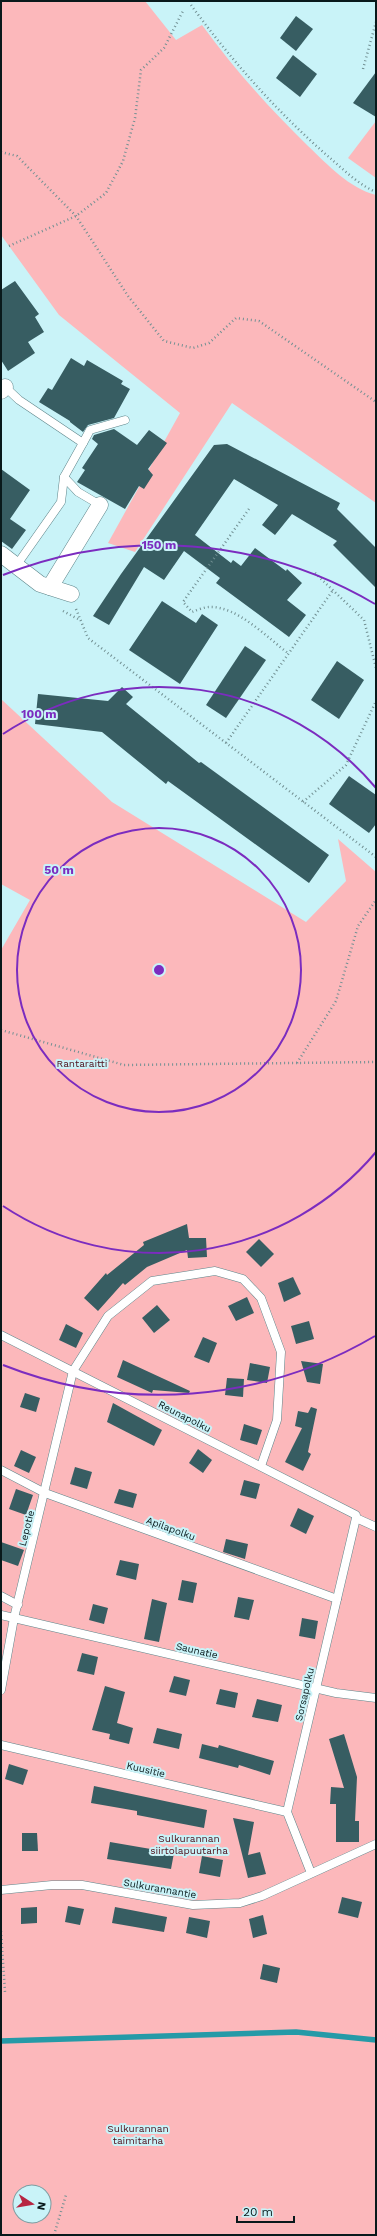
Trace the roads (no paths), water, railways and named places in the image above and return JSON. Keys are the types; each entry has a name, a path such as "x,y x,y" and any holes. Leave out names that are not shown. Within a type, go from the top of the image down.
{"street":[{"path":"50,587 100,505"},
{"path":"1,554 40,584 71,594"}],"lane":[{"path":"2,387 83,443"},
{"path":"16,566 61,502 64,477 90,430 125,420"},
{"path":"64,477 78,492 100,505"},
{"name":"Lepotie","path":"1,1690 14,1618 74,1371 108,1316 152,1281 215,1271 242,1279 261,1298 281,1352 277,1420 261,1466"},
{"name":"Reunapolku","path":"1,1335 261,1466 356,1515 356,1518 376,1528"},
{"name":"Apilapolku","path":"1,1470 45,1493 336,1599"},
{"name":"Sorsapolku","path":"287,1812 356,1518"},
{"path":"1,1596 18,1605"},
{"name":"Saunatie","path":"1,1615 316,1689 376,1698"},
{"name":"Kuusitie","path":"1,1745 287,1812"},
{"path":"287,1812 311,1873"},
{"name":"Sulkurannantie","path":"1,1890 82,1884 193,1905 240,1903 262,1896 376,1844"}],"waterway":[{"path":"1,2041 296,2032 376,2040"}],"park label":[{"name":"Rantaraitti","path":"82,1063"},
{"name":"Sulkurannan siirtolapuutarha","path":"189,1844"},
{"name":"Sulkurannan taimitarha","path":"138,2134"}]}
